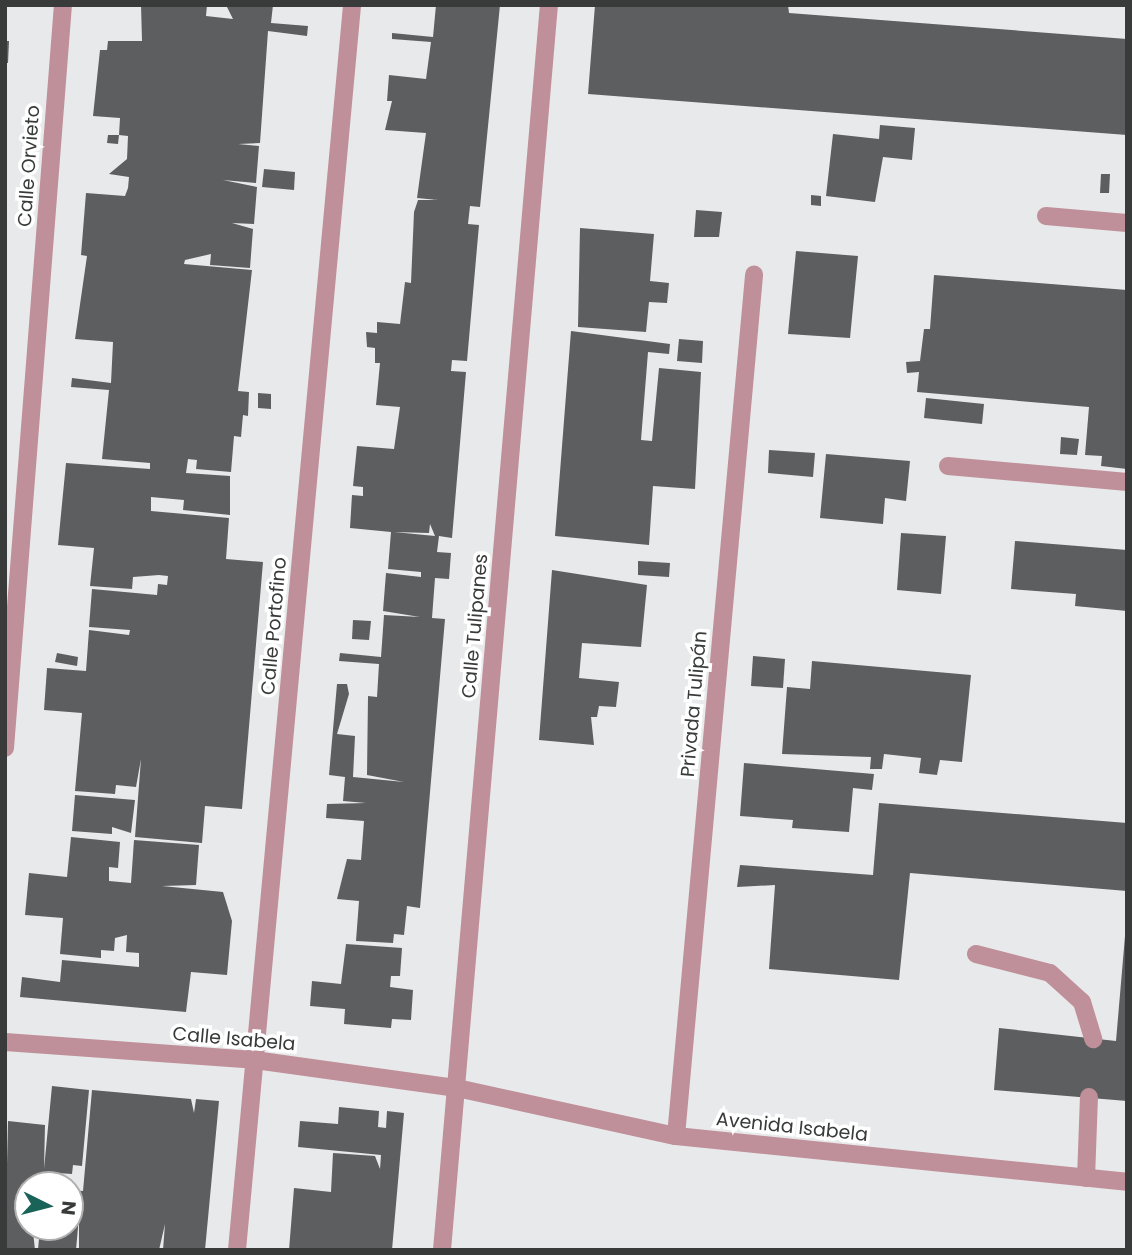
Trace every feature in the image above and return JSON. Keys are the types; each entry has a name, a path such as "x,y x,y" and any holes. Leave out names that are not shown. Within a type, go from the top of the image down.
{"street":[{"name":"Calle Orvieto","path":"5,748 63,5"},
{"name":"Calle Portofino","path":"237,1250 352,5"},
{"name":"Calle Tulipanes","path":"442,1250 549,5"},
{"path":"1046,216 1127,223"},
{"name":"Privada Tulipán","path":"676,1136 754,275"},
{"path":"948,466 1127,482"},
{"path":"976,954 1050,973 1082,1002 1093,1039"},
{"name":"Calle Isabela","path":"5,1042 254,1060 457,1088"},
{"name":"Avenida Isabela","path":"457,1088 676,1136 1127,1182"},
{"path":"1086,1178 1089,1097"}],"building":[{"path":"141,5 207,5 206,16 233,19 226,5 273,5 271,23 308,26 307,36 268,31 260,143 238,144 259,146 256,183 223,180 257,187 254,224 232,223 253,229 250,268 210,265 211,254 185,260 184,264 252,270 238,391 249,392 248,416 243,415 241,437 234,436 231,472 196,469 197,460 188,459 186,473 230,476 230,515 183,510 184,500 151,497 151,511 229,518 226,559 263,562 242,809 205,806 202,843 135,837 141,759 136,787 116,785 115,794 75,791 82,713 44,710 47,668 86,671 89,630 129,635 130,630 89,627 92,589 157,595 158,584 167,585 168,576 159,575 133,577 132,589 90,586 94,548 58,545 66,463 150,469 150,463 102,459 109,390 71,387 72,378 111,383 113,342 75,339 87,256 81,255 86,193 125,196 128,188 129,177 109,174 127,159 128,136 119,135 120,118 93,116 100,50 107,50 108,41 142,41"},
{"path":"436,5 500,5 480,207 470,206 468,224 479,225 467,361 452,360 451,371 466,372 452,538 439,536 437,552 451,553 449,579 435,578 432,618 445,619 420,908 407,906 404,935 394,934 393,943 356,941 359,901 337,899 347,859 361,860 364,821 326,818 327,804 366,803 343,801 345,777 329,775 337,684 347,684 349,694 337,734 355,736 353,777 404,782 367,775 368,696 377,697 379,664 339,661 340,653 381,657 384,615 420,617 383,611 386,573 421,577 421,572 388,569 391,532 350,528 352,495 363,496 363,487 353,486 357,446 394,449 400,407 376,405 380,363 375,363 375,348 367,347 366,332 377,333 377,322 400,324 405,282 411,283 414,212 418,200 438,200 417,198 426,133 385,130 392,101 387,101 389,75 426,79 431,42 392,39 392,33 433,37","holes":["430,524 435,536 394,532 429,533"]},
{"path":"595,5 788,5 789,13 1127,39 1127,135 588,94"},
{"path":"5,41 9,41 8,63 5,63"},
{"path":"880,125 915,128 912,160 883,157 875,202 826,196 833,134 879,139"},
{"path":"108,135 119,135 118,144 107,143"},
{"path":"264,169 295,172 294,190 262,187"},
{"path":"1101,174 1110,174 1109,193 1100,193"},
{"path":"811,195 821,196 821,206 811,205"},
{"path":"696,210 722,212 719,237 694,237"},
{"path":"580,228 654,234 650,281 669,283 667,303 649,302 646,332 578,327"},
{"path":"796,251 858,256 850,338 788,334"},
{"path":"934,275 1127,290 1127,469 1101,466 1102,456 1085,455 1089,407 917,392 919,372 907,373 906,362 920,361 924,329 930,329"},
{"path":"571,331 670,344 669,354 648,352 641,440 652,441 659,368 701,372 695,489 653,486 649,545 555,536"},
{"path":"679,339 703,341 702,363 677,361"},
{"path":"258,393 271,394 271,409 258,408"},
{"path":"926,398 984,404 982,424 924,418"},
{"path":"1061,437 1079,439 1077,455 1060,454"},
{"path":"769,450 815,453 813,477 768,473"},
{"path":"826,454 910,461 906,501 885,498 883,524 820,518"},
{"path":"901,533 946,536 941,594 897,590"},
{"path":"1015,541 1127,550 1127,611 1075,606 1076,594 1011,589"},
{"path":"638,561 670,563 669,577 638,575"},
{"path":"552,570 647,585 641,647 582,643 579,678 619,682 616,707 599,706 597,717 591,717 594,745 539,740"},
{"path":"353,620 371,621 369,640 352,639"},
{"path":"57,653 78,657 77,666 55,662"},
{"path":"753,656 785,659 783,688 751,686"},
{"path":"812,661 971,675 962,762 940,760 937,775 919,773 921,758 884,754 882,769 870,769 871,757 782,754 787,687 810,689"},
{"path":"744,763 874,774 872,790 853,788 849,832 792,828 793,820 740,816"},
{"path":"75,795 135,800 131,833 112,827 112,834 72,831"},
{"path":"879,803 1127,823 1127,891 910,873 899,980 769,969 775,885 737,887 740,865 873,875"},
{"path":"71,837 120,842 118,868 109,867 109,881 131,883 134,840 199,845 196,885 162,886 223,892 232,921 227,975 191,972 186,1012 20,997 22,977 60,982 62,960 139,967 139,953 126,952 127,935 115,938 114,951 101,950 101,958 60,954 63,918 25,915 29,873 67,877"},
{"path":"1125,936 1127,1101 994,1090 999,1028 1116,1041"},
{"path":"346,944 402,948 400,976 391,976 390,987 413,990 411,1020 392,1019 391,1028 344,1024 345,1009 310,1006 312,981 341,984"},
{"path":"52,1086 89,1090 82,1166 73,1165 72,1171 14,1171 14,1241 34,1241 35,1250 5,1248 8,1121 45,1125 44,1169"},
{"path":"92,1090 191,1099 194,1113 196,1099 219,1101 205,1250 163,1250 165,1224 159,1250 79,1250 79,1241 84,1241 84,1180"},
{"path":"339,1107 379,1111 378,1127 386,1128 387,1111 404,1113 392,1250 289,1250 294,1188 331,1192 333,1153 375,1156 380,1169 381,1155 298,1147 300,1121 338,1124"},
{"path":"39,1241 77,1241 76,1250 38,1250"}]}
